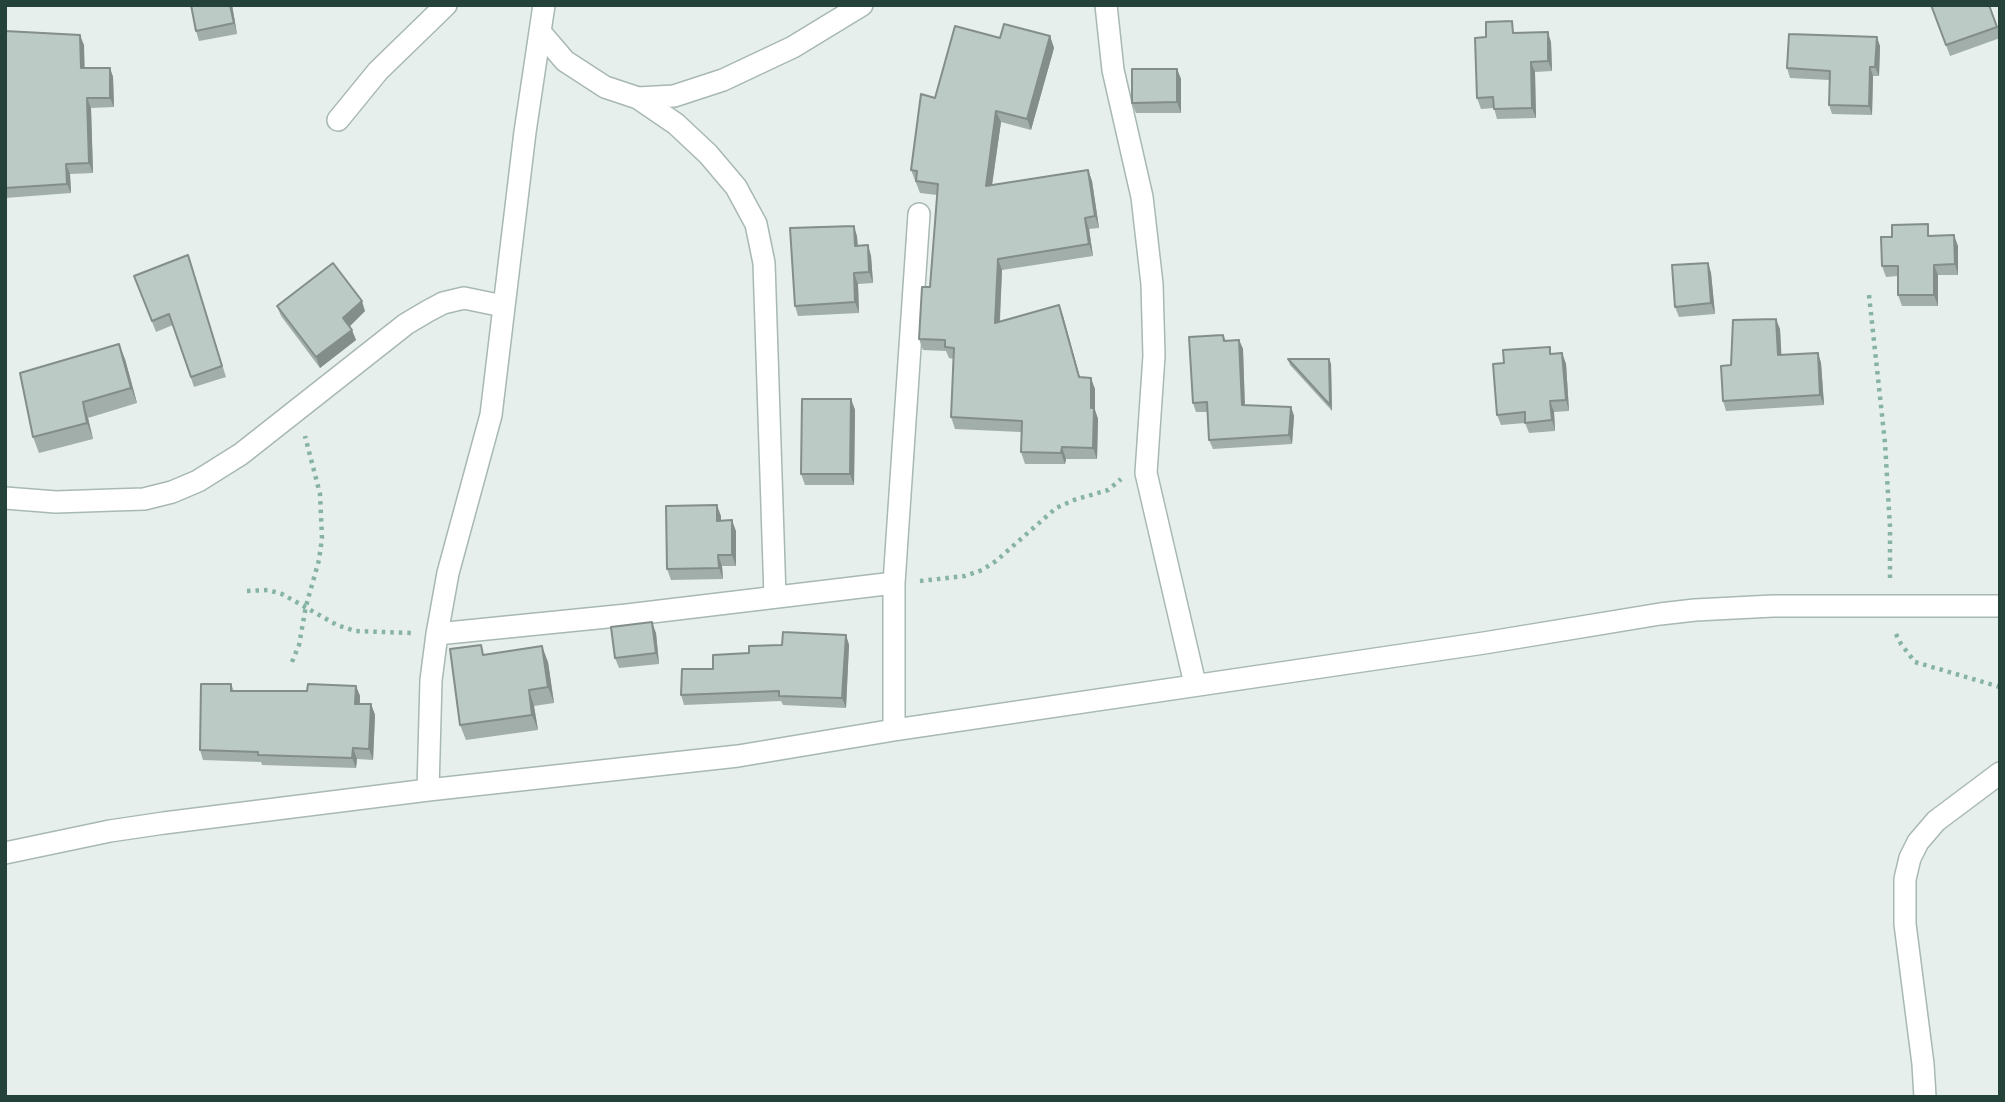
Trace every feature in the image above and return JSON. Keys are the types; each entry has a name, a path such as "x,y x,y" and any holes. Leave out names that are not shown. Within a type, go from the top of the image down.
{"street":[{"path":"338,121 378,71 446,5"},
{"path":"428,790 431,680 437,634 448,573 491,415 525,132 544,5"},
{"path":"638,98 674,96 723,80 793,47 862,5"},
{"path":"1106,5 1113,70 1142,197 1148,240 1154,356 1146,473 1195,684"},
{"path":"541,33 565,61 604,87 638,98 676,124 708,154 736,187 755,224 765,276 775,597"},
{"path":"894,730 894,583 919,214"},
{"path":"5,498 56,502 123,500 144,499 172,492 198,481 241,454 407,324 443,303 464,299 503,306"},
{"path":"437,634 627,615 894,583"},
{"path":"5,853 110,831 428,790 738,756 1195,684 1695,610 1821,605 2000,606"},
{"path":"1925,1097 1905,923 1905,879 1910,858 1918,842 1936,821 2000,773"}],"path":[{"path":"1869,295 1885,443 1890,527 1889,607"},
{"path":"292,662 299,645 322,538 320,494 309,448 295,413"},
{"path":"894,583 965,576 982,570 1056,508 1108,490 1135,462 1147,441"},
{"path":"247,591 268,590 282,594 337,625 355,631 437,634"},
{"path":"1915,662 2000,687"}],"building":[{"path":"191,5 230,5 234,23 196,31"},
{"path":"1931,5 1989,5 1997,27 1946,45"},
{"path":"1512,21 1513,33 1548,32 1548,61 1531,62 1532,108 1494,109 1493,97 1477,98 1475,38 1486,37 1486,22"},
{"path":"1004,24 1050,36 1027,119 996,111 986,186 1088,170 1095,216 1085,218 1089,244 998,259 995,323 1059,305 1079,377 1091,378 1091,408 1094,408 1093,448 1062,447 1061,453 1021,452 1022,421 951,417 954,348 945,347 945,340 919,339 922,287 930,287 938,184 916,181 917,171 911,170 921,94 935,98 955,26 1000,38"},
{"path":"5,31 80,35 81,68 110,68 110,98 87,98 89,163 66,164 67,184 5,188"},
{"path":"1789,34 1877,37 1875,67 1870,67 1869,106 1829,105 1830,71 1787,68"},
{"path":"1132,69 1177,69 1177,102 1132,103"},
{"path":"1928,224 1928,236 1954,235 1955,264 1934,265 1934,295 1898,295 1898,266 1882,266 1881,237 1892,237 1892,225"},
{"path":"854,226 855,246 868,245 869,272 854,273 855,302 795,306 790,228"},
{"path":"188,255 222,366 191,377 169,314 152,321 134,276"},
{"path":"333,263 362,301 343,318 352,330 316,357 277,306"},
{"path":"1708,263 1711,303 1675,307 1672,265"},
{"path":"1776,319 1778,355 1818,353 1820,395 1723,401 1721,366 1731,365 1733,320"},
{"path":"1223,335 1224,341 1239,340 1242,405 1291,407 1289,435 1209,440 1207,402 1193,403 1189,337"},
{"path":"119,344 131,388 83,402 87,423 33,437 20,373"},
{"path":"1550,347 1550,354 1562,353 1566,400 1550,401 1552,420 1525,423 1525,412 1497,415 1493,364 1504,363 1503,350"},
{"path":"1288,359 1329,359 1330,405"},
{"path":"802,399 851,399 850,474 801,474"},
{"path":"717,505 717,521 732,520 732,555 718,555 719,568 667,569 666,506"},
{"path":"652,622 656,653 615,658 611,627"},
{"path":"783,632 846,635 842,698 779,696 779,691 681,695 682,669 713,669 713,655 749,653 749,646 782,645"},
{"path":"481,645 483,655 542,646 548,687 529,690 532,715 460,725 450,649"},
{"path":"201,684 231,684 231,691 307,691 308,684 356,686 355,704 371,704 369,749 353,748 352,758 200,750"}]}
